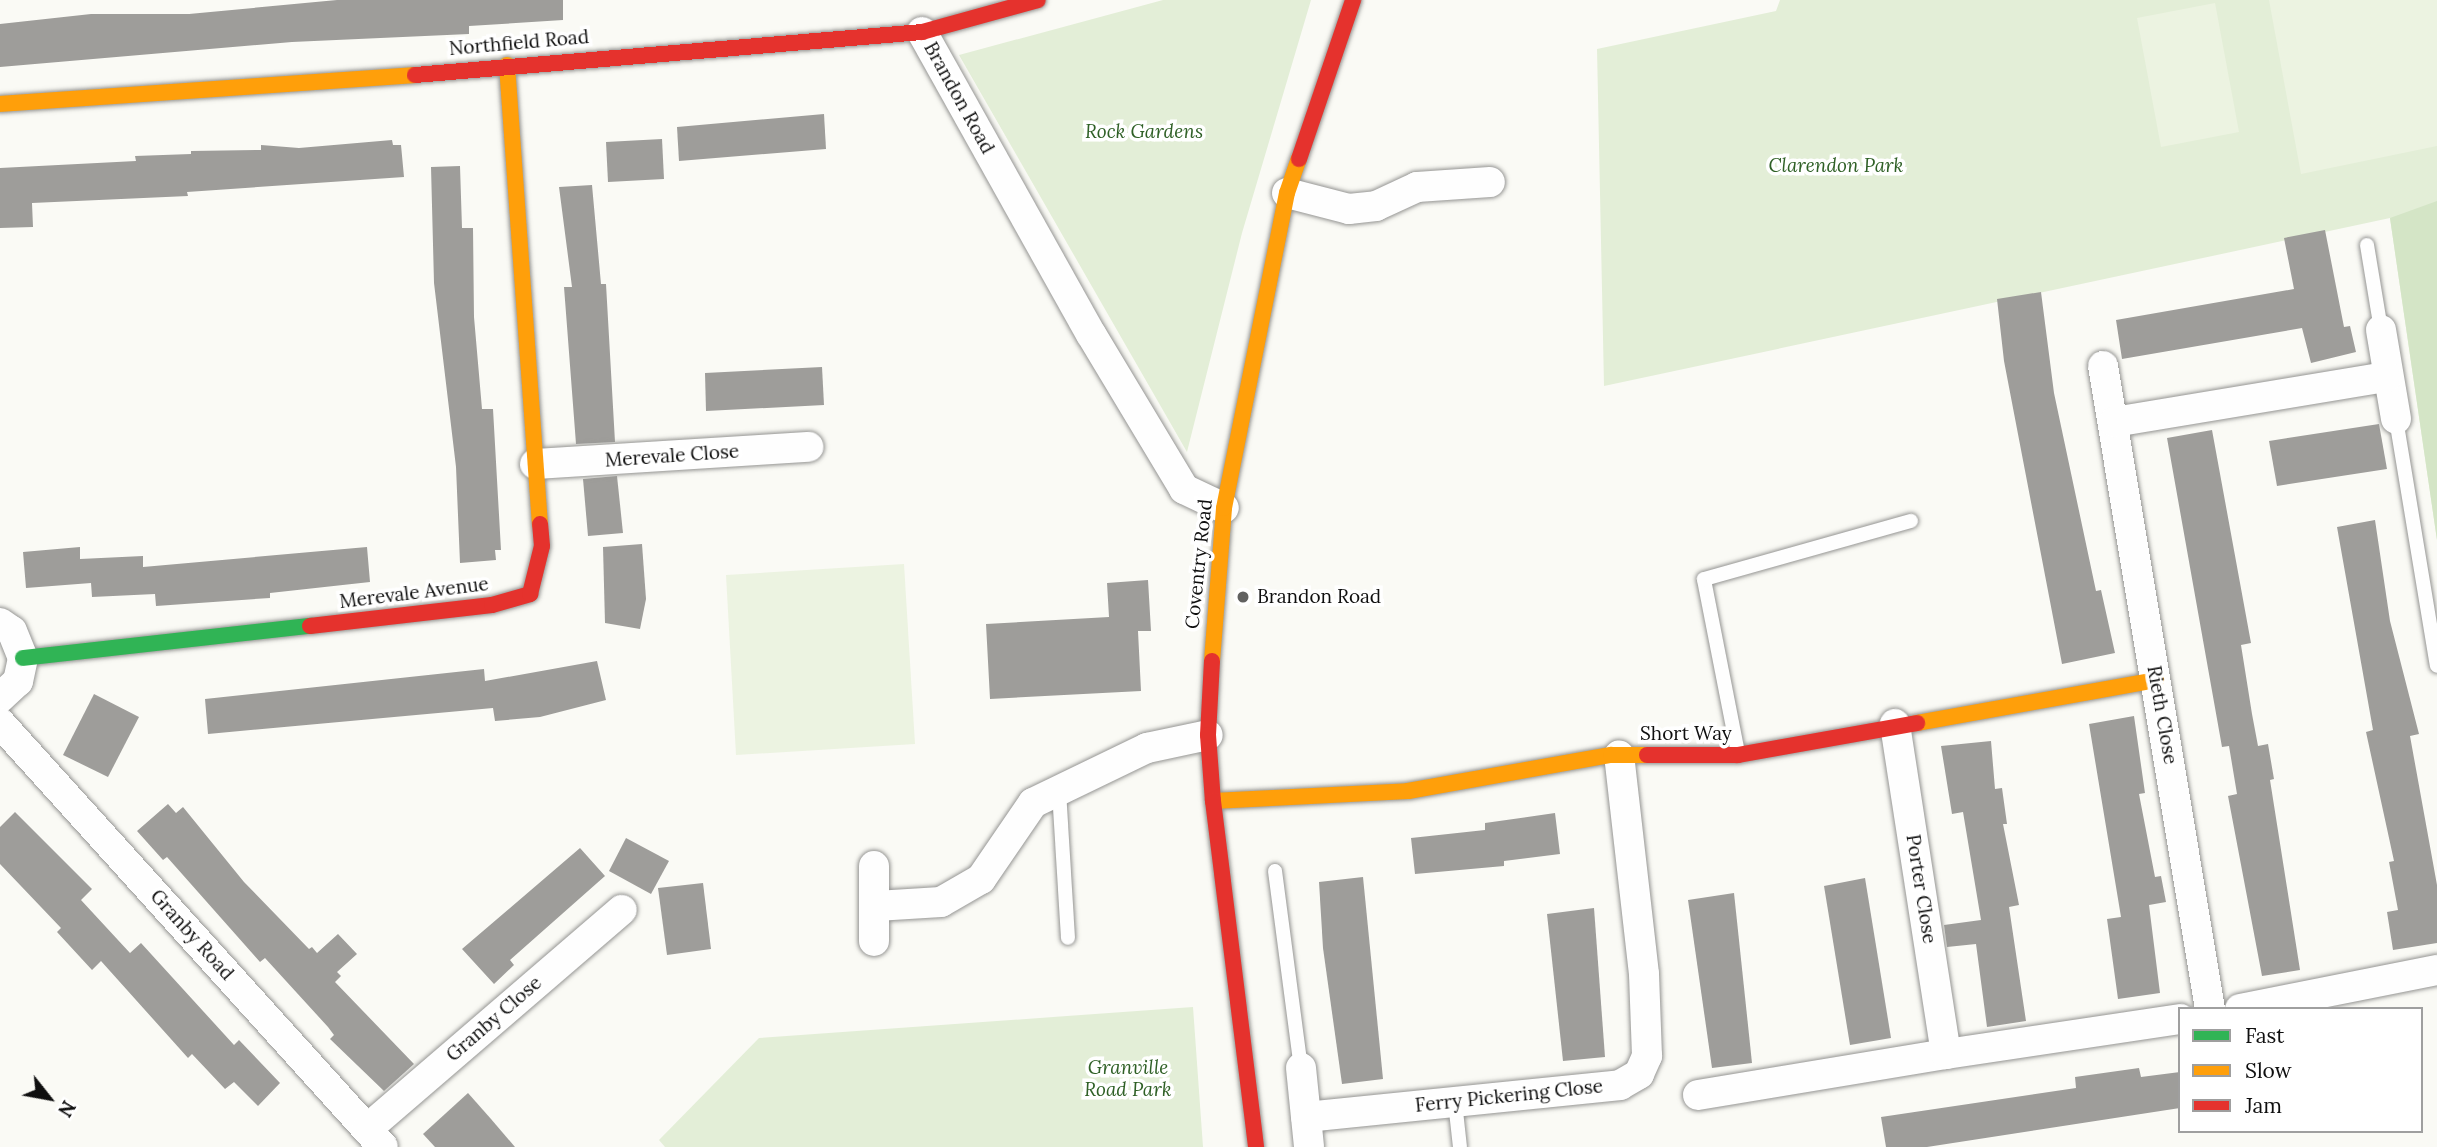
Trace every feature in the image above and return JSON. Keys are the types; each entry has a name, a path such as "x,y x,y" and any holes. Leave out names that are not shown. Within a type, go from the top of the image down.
{"street":[{"name":"Northfield Road","path":"0,104 922,32 1038,0"},
{"name":"Coventry Road","path":"1255,1147 1213,801 1208,735 1224,508 1287,193 1353,0"},
{"name":"Brandon Road","path":"922,32 1091,334 1184,489 1224,508"},
{"name":"Merevale Avenue","path":"23,658 492,605 530,594 542,546 507,65"},
{"path":"1287,193 1349,209 1376,206 1417,187 1490,182"},
{"path":"2381,330 2396,419"},
{"name":"Rieth Close","path":"2103,366 2210,1007"},
{"path":"2114,422 2387,377"},
{"name":"Merevale Close","path":"536,464 808,447"},
{"path":"0,623 12,631 23,658 18,681 0,698"},
{"name":"Short Way","path":"1213,801 1408,791 1619,755 1738,755 1895,724 2156,680"},
{"name":"Granby Road","path":"0,723 375,1138"},
{"name":"Porter Close","path":"1895,724 1947,1054"},
{"path":"876,906 941,902 981,879 1033,803 1147,748 1208,735"},
{"name":"Ferry Pickering Close","path":"1306,1117 1620,1085 1639,1074 1647,1056 1644,974 1619,755"},
{"path":"874,866 874,941"},
{"name":"Granby Close","path":"375,1138 622,910"},
{"path":"2250,1007 2437,970"},
{"path":"1698,1095 2178,1019"},
{"path":"1300,1068 1308,1147"}],"lane":[{"path":"2367,245 2381,330"},
{"path":"2396,419 2437,666"},
{"path":"1738,755 1704,579 1911,521"},
{"path":"1059,791 1068,938"},
{"path":"1275,871 1300,1068"},
{"path":"1455,1102 1460,1147"}],"green space":[{"name":"Rock Gardens","path":"1163,0 1311,0 1242,233 1187,452 959,55"},
{"name":"Clarendon Park","path":"1780,0 2437,0 2437,540 2390,218 1604,386 1597,49 1776,11"},
{"path":"2269,0 2437,0 2437,146 2301,174"},
{"path":"2215,3 2239,132 2161,147 2137,18"},
{"path":"2437,201 2437,540 2390,218"},
{"path":"904,564 915,744 736,755 726,575"},
{"name":"Granville Road Park","path":"1193,1007 1203,1147 665,1147 659,1140 759,1038"}],"building":[{"path":"337,0 563,0 563,20 469,26 469,34 292,42 0,67 0,24 91,14 189,14"},
{"path":"824,114 826,149 679,161 677,127"},
{"path":"662,139 664,179 608,182 606,142"},
{"path":"392,140 393,145 401,145 404,177 187,192 188,196 32,203 33,227 0,228 0,168 136,161 135,156 191,154 191,151 261,150 261,145 299,148"},
{"path":"460,166 462,228 473,228 474,317 482,409 493,409 501,550 495,550 496,560 460,563 456,467 434,283 431,167"},
{"path":"592,185 601,284 606,284 615,442 576,444 564,287 572,287 559,187"},
{"path":"2325,230 2344,327 2350,326 2356,352 2311,363 2302,328 2122,359 2116,320 2294,289 2284,238"},
{"path":"2041,292 2054,393 2096,591 2101,590 2115,653 2062,664 2004,361 1997,299"},
{"path":"822,367 824,405 706,411 705,373"},
{"path":"2379,424 2387,469 2277,486 2269,441"},
{"path":"2212,430 2251,643 2241,645 2252,714 2258,746 2268,744 2274,779 2270,780 2300,970 2262,976 2228,796 2237,794 2229,746 2222,747 2167,438"},
{"path":"617,476 623,533 588,536 583,479"},
{"path":"2375,520 2390,621 2419,734 2410,736 2437,885 2437,943 2393,950 2387,912 2398,910 2389,862 2394,861 2366,732 2373,730 2337,527"},
{"path":"642,544 646,599 640,629 605,623 603,547"},
{"path":"80,547 80,559 143,556 143,567 367,547 370,582 270,593 270,598 156,606 155,594 92,597 91,583 26,588 23,552"},
{"path":"1148,580 1151,631 1138,631 1141,691 990,699 986,624 1109,617 1107,583"},
{"path":"597,661 606,700 540,717 495,721 493,708 208,734 205,699 484,669 485,681"},
{"path":"94,694 139,717 108,777 63,755"},
{"path":"2134,716 2145,793 2139,794 2155,877 2161,876 2166,902 2149,905 2160,993 2118,999 2107,919 2121,917 2089,724"},
{"path":"1991,741 1995,789 2002,788 2007,824 2003,824 2019,905 2009,907 2026,1021 1987,1027 1976,944 1947,947 1944,925 1981,920 1963,812 1952,814 1941,746"},
{"path":"168,804 176,813 183,807 244,882 309,949 312,947 317,953 338,934 357,954 337,972 341,976 335,982 414,1064 384,1091 330,1039 334,1035 328,1027 265,958 260,962 167,857 163,860 137,831"},
{"path":"15,812 92,889 81,900 130,953 141,943 234,1045 239,1040 280,1083 258,1106 234,1082 225,1089 192,1054 188,1058 101,961 92,970 57,932 61,928 0,864 0,827"},
{"path":"1555,813 1560,854 1504,861 1504,866 1415,874 1411,838 1485,830 1485,823"},
{"path":"626,838 669,861 651,894 609,871"},
{"path":"580,848 605,876 510,960 514,965 494,984 462,949"},
{"path":"1363,877 1383,1079 1342,1084 1323,948 1319,882"},
{"path":"1865,878 1891,1038 1850,1045 1824,886"},
{"path":"703,883 711,949 667,955 658,888"},
{"path":"1734,893 1752,1063 1712,1068 1688,900"},
{"path":"1594,908 1605,1057 1563,1061 1547,914"},
{"path":"2139,1068 2141,1077 2178,1072 2178,1108 1927,1147 1886,1147 1881,1117 2076,1088 2075,1077"},
{"path":"468,1093 515,1147 435,1147 423,1134"}],"traffic: fast":[{"path":"23,658 310,626"}],"traffic: slow":[{"path":"507,65 540,524"},
{"path":"0,104 415,75"},
{"path":"1212,661 1224,508 1287,193 1299,159"},
{"path":"1917,723 2156,680"},
{"path":"1213,801 1408,791 1611,755 1647,755"}],"traffic: jam":[{"path":"415,75 922,32 1038,0"},
{"path":"1299,159 1353,0"},
{"path":"310,626 492,605 530,594 542,546 540,524"},
{"path":"1212,661 1208,735 1213,801 1256,1147"},
{"path":"1647,755 1738,755 1917,723"}],"place":[{"name":"Brandon Road","path":"1243,597"}]}
